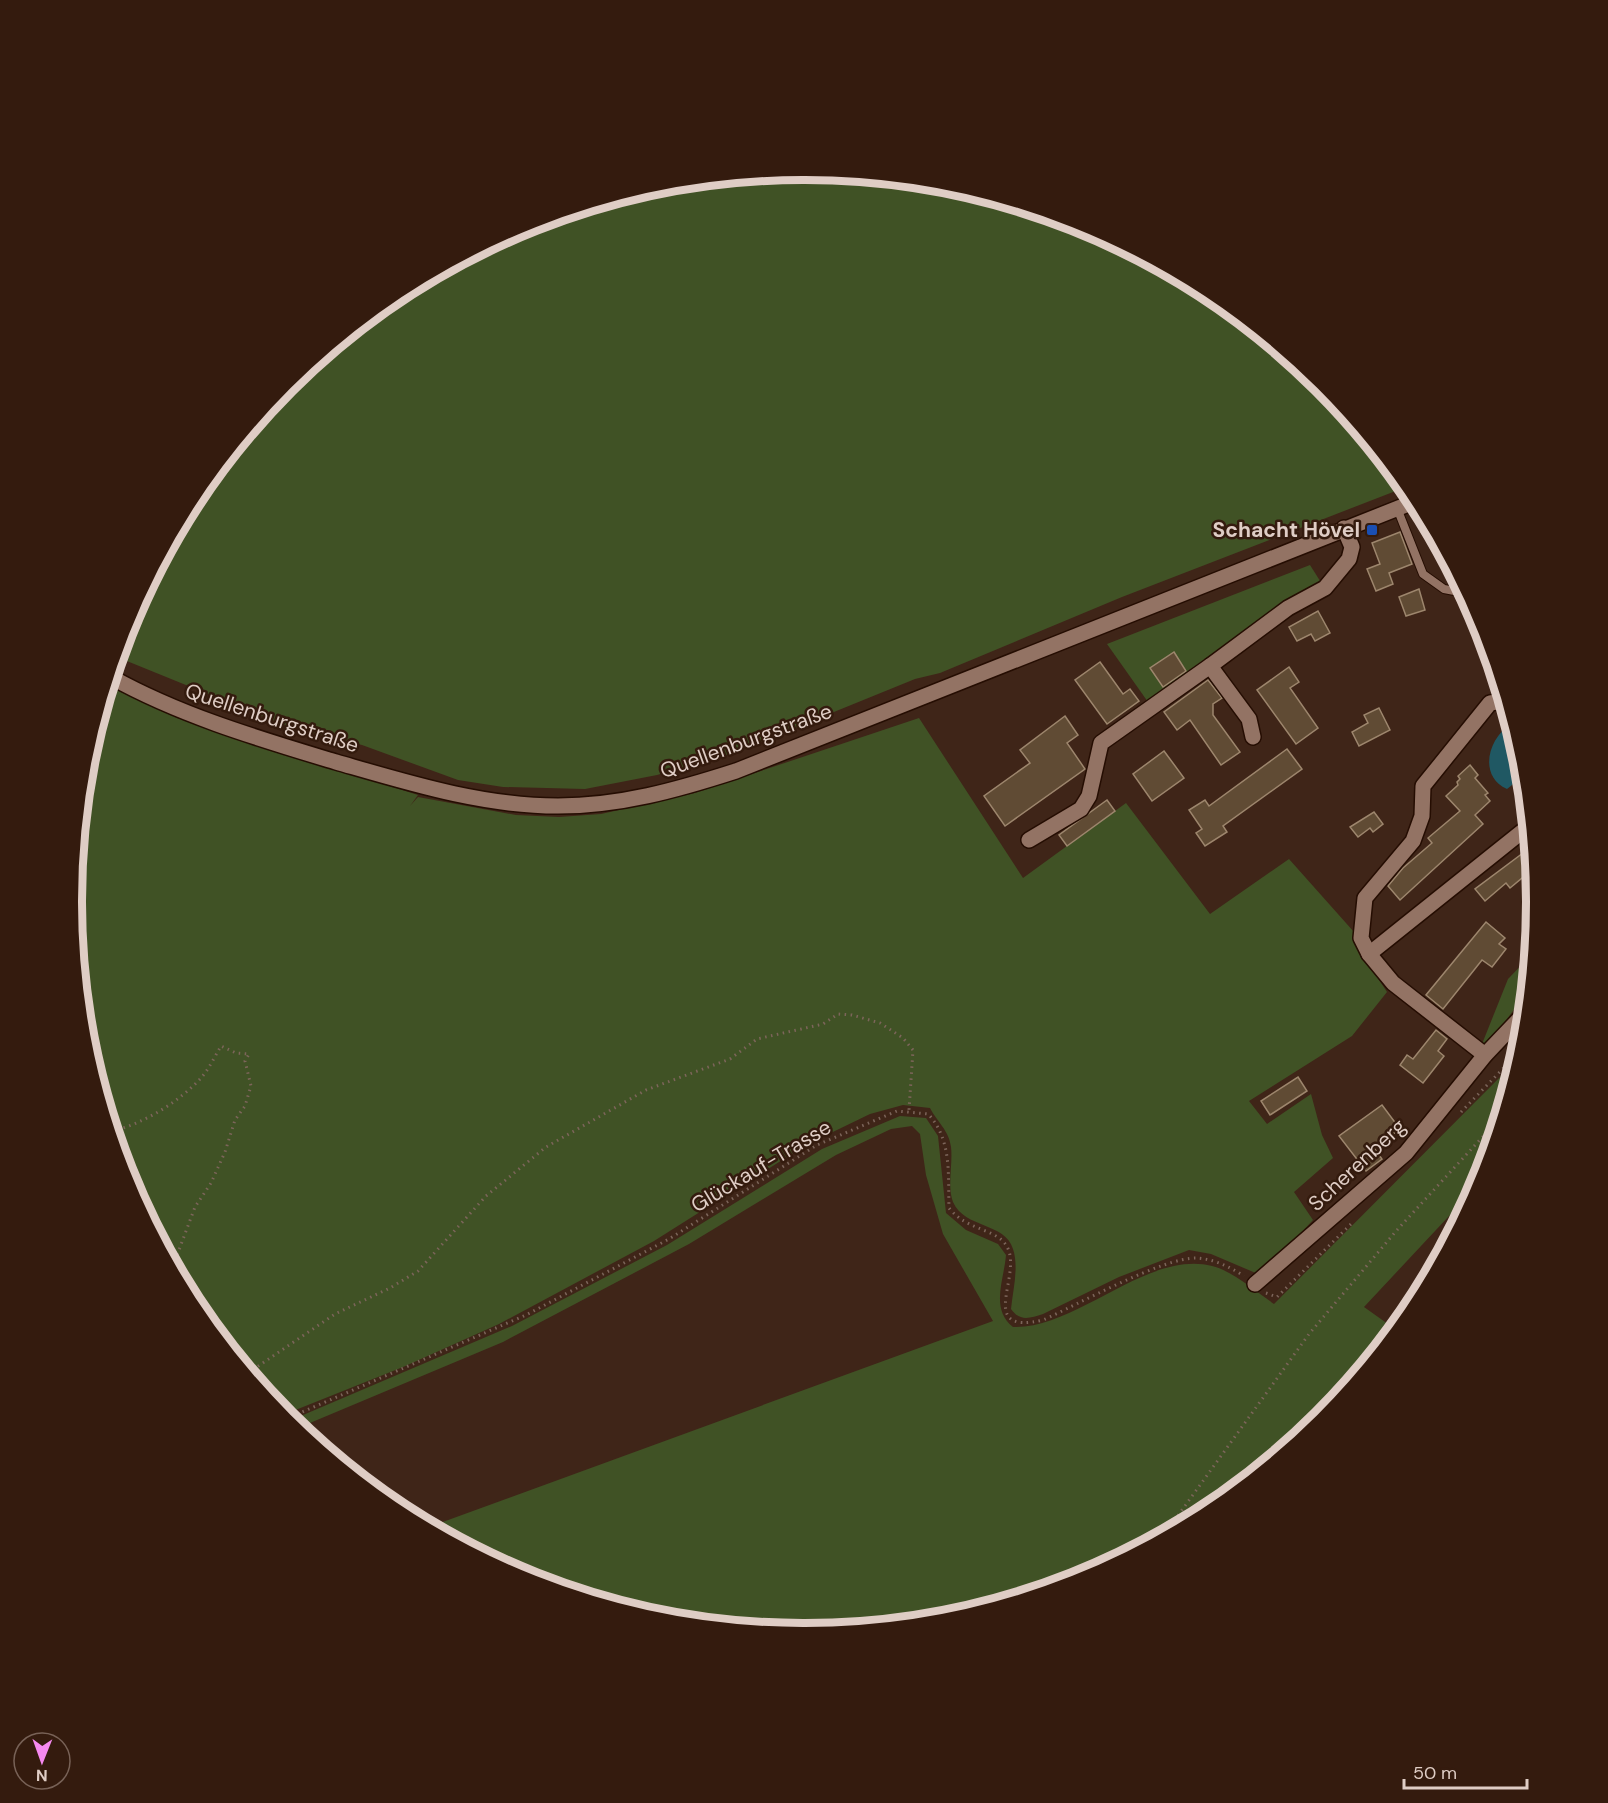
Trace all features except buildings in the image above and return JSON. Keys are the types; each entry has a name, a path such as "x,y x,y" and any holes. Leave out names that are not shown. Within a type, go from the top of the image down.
{"street":[{"name":"Quellenburgstraße","path":"118,680 182,711 295,750 417,786 523,805 602,804 649,796 736,771 1406,505"},
{"path":"1029,840 1081,809 1089,796 1101,743 1288,608 1325,588 1349,559 1352,547 1344,528"},
{"path":"1210,666 1249,719 1253,737"},
{"path":"1485,1055 1393,982 1369,954 1361,938 1365,898 1413,841 1422,816 1423,786 1490,703 1497,702"},
{"path":"1369,954 1522,831"},
{"name":"Scherenberg","path":"1253,1283 1406,1153 1485,1055 1515,1024"}],"lane":[{"path":"1397,508 1423,574 1444,589 1455,591"}],"path":[{"path":"254,1368 335,1314 390,1288 418,1271 486,1196 546,1147 646,1090 730,1059 757,1039 823,1024 838,1014 852,1015 880,1023 903,1038 913,1050 909,1110 928,1114 939,1125 945,1139 949,1208 967,1225 1000,1238 1008,1246 1010,1257 1005,1308 1008,1317 1016,1322 1027,1324 1043,1320 1148,1272 1196,1258 1220,1263 1253,1283"},
{"path":"120,1129 134,1126 160,1111 200,1078 221,1046 236,1053 249,1054 244,1061 251,1086 245,1106 235,1119 225,1152 211,1183 195,1207 176,1257"},
{"name":"Glückauf-Trasse","path":"297,1414 516,1320 669,1239 817,1145 897,1111 909,1110"},
{"path":"1175,1520 1309,1334 1397,1230 1487,1132"}],"green space":[{"path":"804,180 898,186 991,205 1036,218 1080,235 1123,254 1165,277 1243,329 1314,391 1376,462 1397,491 1122,597 940,673 915,679 733,753 657,775 585,789 503,787 458,780 362,745 292,728 125,660 137,625 157,582 204,501 232,462 294,391 328,359 403,302 485,254 528,235 572,218 663,194 710,186"},
{"path":"1310,565 1322,584 1148,702 1107,644"},
{"path":"115,689 177,718 418,795 410,806 418,797 516,815 559,817 601,814 695,793 919,718 1023,878 1126,803 1210,914 1289,859 1354,932 1362,954 1387,992 1352,1036 1249,1101 1267,1124 1311,1094 1322,1135 1333,1158 1294,1192 1313,1220 1272,1264 1258,1274 1211,1254 1189,1250 1119,1277 1043,1314 1030,1318 1018,1316 1011,1309 1016,1263 1009,1240 994,1229 975,1222 959,1211 951,1196 951,1147 945,1131 930,1108 903,1105 870,1114 806,1145 654,1241 499,1324 403,1367 293,1411 232,1341 204,1302 179,1262 137,1178 107,1088 96,1042 84,949 82,902 89,807 96,761"},
{"path":"1522,964 1518,1005 1490,1042 1482,1044 1508,979"},
{"path":"1505,1072 1487,1133 1458,1207 1364,1307 1388,1324 1346,1377 1314,1412 1243,1474 1165,1526 1123,1549 1080,1568 1036,1585 991,1598 898,1617 851,1621 804,1623 710,1617 663,1609 572,1585 485,1549 439,1523 993,1321 943,1234 926,1175 920,1134 912,1126 891,1129 836,1155 689,1244 503,1342 307,1424 299,1417 512,1326 667,1245 822,1149 900,1116 926,1118 938,1136 946,1213 966,1230 998,1244 1006,1255 1000,1303 1006,1320 1013,1327 1037,1324 1062,1316 1137,1279 1162,1269 1187,1264 1219,1268 1274,1304"}],"water":[{"path":"1503,730 1515,781 1507,789 1498,783 1489,766 1492,747"}],"place":[{"name":"Schacht Hövel","path":"1372,530"}]}
